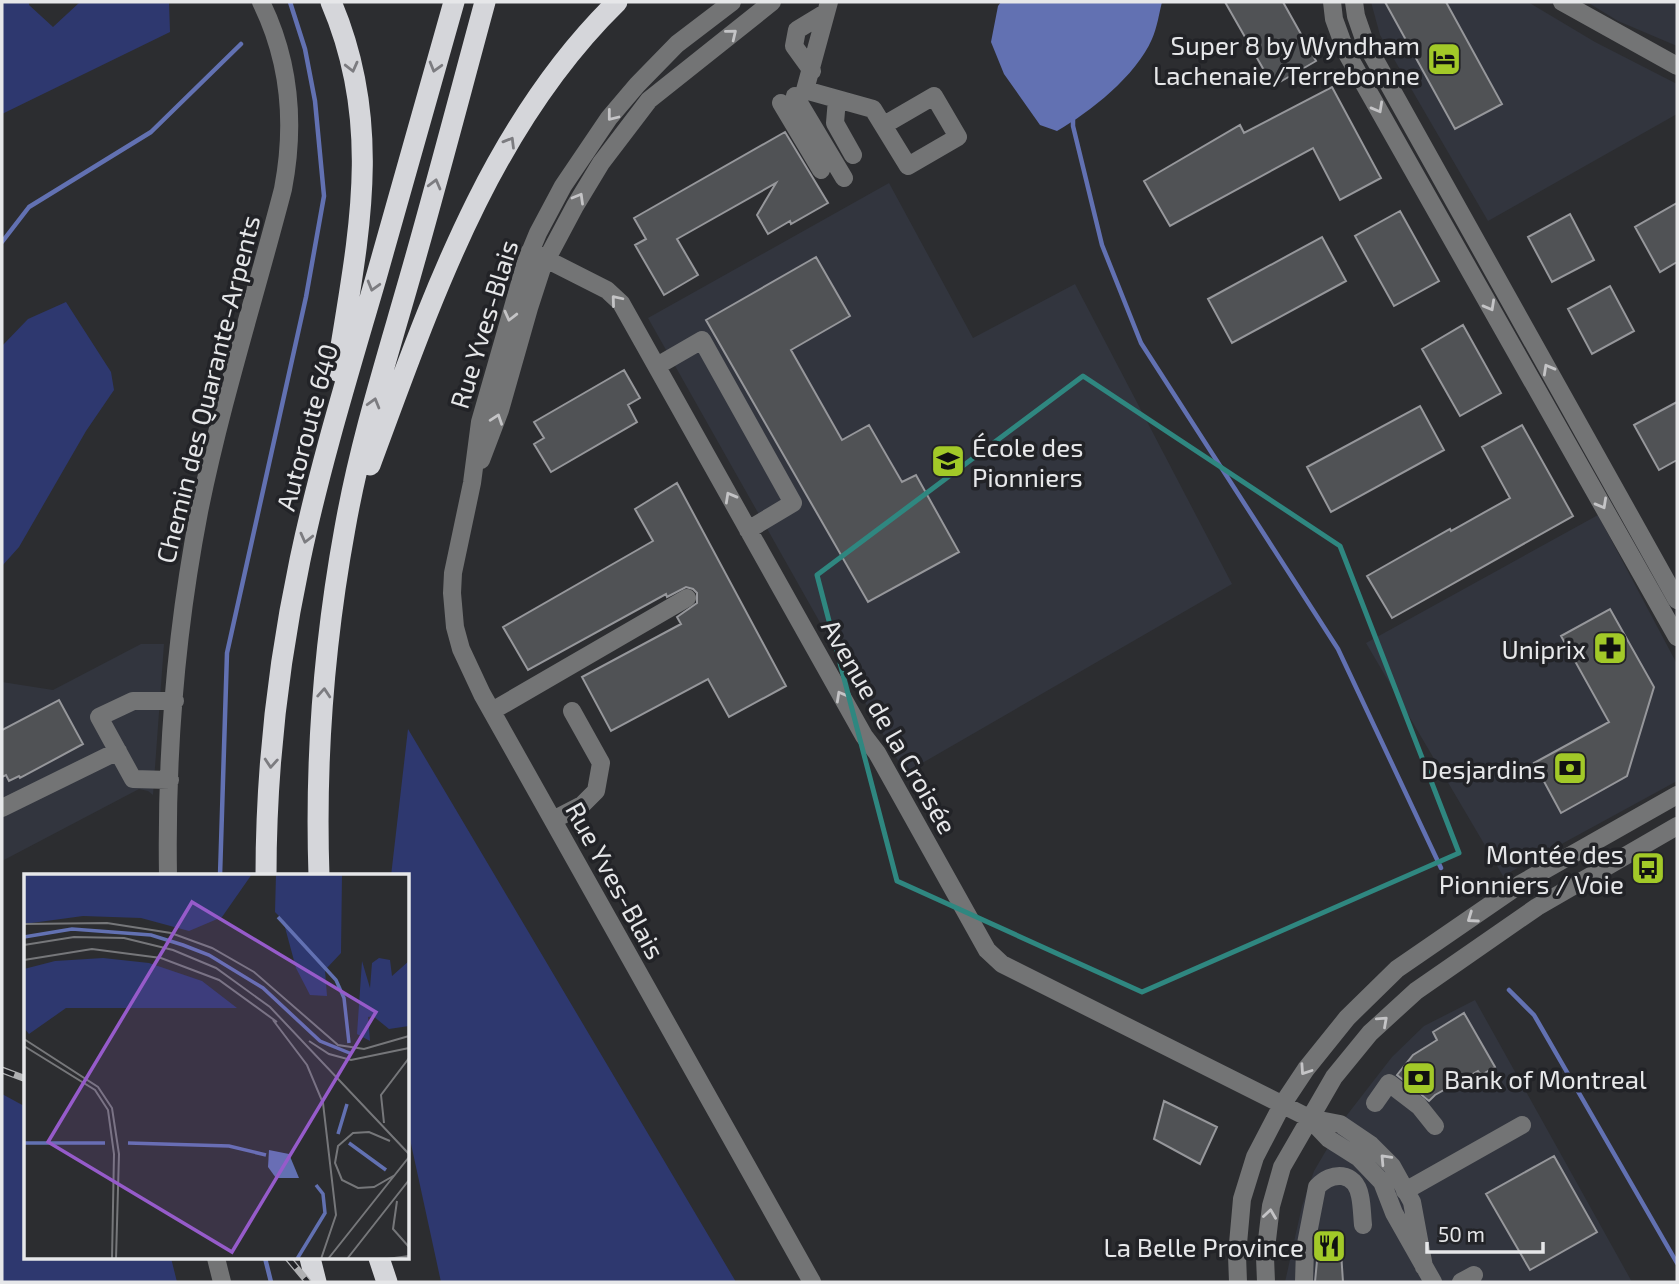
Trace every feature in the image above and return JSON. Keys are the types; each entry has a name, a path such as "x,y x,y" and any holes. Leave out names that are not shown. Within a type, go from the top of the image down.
{"highway":[{"path":"322,472 361,213 364,172 363,129 357,85 347,46 331,2"},
{"name":"Autoroute 640","path":"266,874 269,791 279,681 301,557 322,472 454,2"},
{"path":"319,874 324,687 343,541 372,410 485,2"},
{"path":"343,541 426,317 455,246 484,187 552,77 588,32 617,2"},
{"path":"310,1260 316,1282"},
{"path":"380,1260 387,1282"}],"street":[{"name":"Chemin des Quarante-Arpents","path":"168,874 175,701 184,609 200,512 216,438 283,189 287,162 290,121 285,74 261,2"},
{"name":"Rue Yves-Blais","path":"732,2 677,44 636,85 609,118 554,202 530,251 480,422 472,483 456,554 452,604 461,649 492,711 812,1282"},
{"name":"Rue Yves-Blais","path":"472,483 495,428 531,300 547,258 601,163 649,100 772,2"},
{"path":"1332,2 1334,19 1346,52 1554,419 1671,595"},
{"path":"1354,2 1365,42 1671,595 1677,637"},
{"path":"1562,2 1677,66"},
{"path":"827,7 806,90 873,109 884,125"},
{"path":"636,85 649,100"},
{"path":"821,170 788,99 844,178"},
{"path":"837,99 835,123 853,155"},
{"path":"1431,201 1448,191"},
{"name":"Avenue de la Croisée","path":"530,251 599,285 615,296 987,950 1003,964 1309,1118"},
{"path":"657,366 702,340 793,503 748,530"},
{"path":"1554,419 1570,410"},
{"path":"492,711 687,598"},
{"path":"170,780 134,779 99,717 133,701 175,701"},
{"path":"553,820 582,805 596,791 601,763 572,711"},
{"path":"2,808 118,751"},
{"path":"1238,1282 1237,1255 1242,1199 1255,1157 1282,1105 1320,1050 1347,1018 1397,969 1522,883 1677,795"},
{"path":"1266,1282 1265,1257 1270,1206 1282,1167 1334,1077 1370,1033 1416,990 1537,907 1677,826"},
{"path":"1375,1103 1389,1083 1419,1106 1435,1126"},
{"path":"1309,1118 1340,1124 1371,1145 1392,1166 1412,1202 1429,1275"},
{"path":"1309,1118 1329,1139 1359,1158 1382,1182 1394,1213 1429,1275"},
{"path":"1405,1191 1522,1125"},
{"path":"1304,1282 1305,1249 1317,1187 1323,1181 1338,1174 1352,1181 1360,1195 1363,1225"},
{"path":"216,1260 222,1282"}],"highlighted area":[{"path":"1083,376 1340,546 1459,853 1142,992 897,881 817,575"}],"shaded area":[{"path":"2,2 29,2 53,27 80,2 169,2 170,32 2,114"},
{"path":"1001,2 1162,2 1152,39 1135,66 1111,92 1057,131 1040,125 1004,74 991,42"},
{"path":"1371,2 1528,2 1595,42 1677,84 1677,114 1488,221 1380,35"},
{"path":"1587,2 1677,2 1677,46 1618,21"},
{"name":"École des Pionniers","path":"889,183 973,338 1075,284 1232,584 905,773 648,318"},
{"path":"66,302 111,372 114,390 86,431 19,547 2,566 2,346 28,319"},
{"path":"1598,515 1677,664 1677,781 1503,876 1366,643"},
{"path":"141,644 164,644 153,795 139,789 2,861 2,682 53,690"},
{"path":"408,729 736,1282 441,1282 410,1139 410,874 391,874"},
{"path":"1475,1000 1632,1282 1285,1282 1302,1206 1314,1171 1347,1115 1392,1057 1424,1026"},
{"path":"2,1094 24,1106 24,1260 172,1260 177,1282 2,1282"}],"building":[{"path":"1225,2 1283,2 1316,61 1273,86"},
{"path":"1385,2 1446,2 1502,104 1455,129"},
{"path":"1332,87 1381,178 1340,200 1313,148 1170,226 1144,181 1240,125 1244,133"},
{"path":"785,132 828,203 768,234 757,215 776,183 677,239 698,275 664,295 635,245 646,239 634,218"},
{"path":"1677,203 1677,262 1660,272 1635,227"},
{"path":"1400,211 1439,281 1394,306 1355,236"},
{"path":"1570,214 1594,260 1552,282 1528,237"},
{"path":"1322,237 1346,281 1232,343 1208,299"},
{"path":"816,257 850,316 791,350 842,440 869,425 902,482 916,475 959,552 868,602 706,320"},
{"path":"1610,286 1634,331 1592,354 1568,309"},
{"path":"1463,325 1501,393 1460,416 1422,349"},
{"path":"624,370 640,398 628,405 637,422 551,472 534,444 544,438 534,422"},
{"path":"1677,402 1677,460 1659,470 1634,425"},
{"path":"1420,406 1444,450 1331,512 1307,467"},
{"path":"1522,425 1573,516 1392,618 1367,576 1510,498 1482,447"},
{"path":"677,483 786,686 729,717 708,679 611,731 582,677 681,624 677,617 697,603 697,593 693,589 686,587 667,597 666,594 528,670 503,627 653,541 635,509"},
{"path":"1610,609 1654,687 1627,776 1561,813 1534,763 1609,722 1561,636"},
{"path":"59,700 83,744 20,778 19,776 9,781 6,775 2,777 2,730"},
{"path":"1464,1013 1495,1067 1481,1075 1478,1071 1429,1101 1397,1075 1413,1055 1437,1040 1433,1032"},
{"path":"1164,1101 1217,1127 1200,1164 1154,1139"},
{"path":"1554,1156 1597,1232 1530,1270 1486,1194"},
{"path":"1340,1237 1343,1282 1315,1282 1319,1239"}],"waterway":[{"path":"220,874 227,653 306,297 324,196 315,101 305,49 290,2"},
{"path":"2,242 29,207 151,132 241,44"},
{"path":"1073,118 1102,245 1141,343 1338,649 1441,868"},
{"path":"1509,990 1534,1015 1677,1263"},
{"path":"266,1260 271,1282"}],"railway":[{"path":"2,1070 24,1078"},
{"path":"290,1260 308,1282"}],"place":[{"name":"Super 8 by Wyndham Lachenaie/Terrebonne","path":"1444,59"},
{"name":"École des Pionniers","path":"948,461"},
{"name":"Uniprix","path":"1610,648"},
{"name":"Desjardins","path":"1570,768"},
{"name":"Montée des Pionniers / Voie","path":"1648,868"},
{"name":"Bank of Montreal","path":"1419,1078"},
{"name":"La Belle Province","path":"1329,1246"}]}
